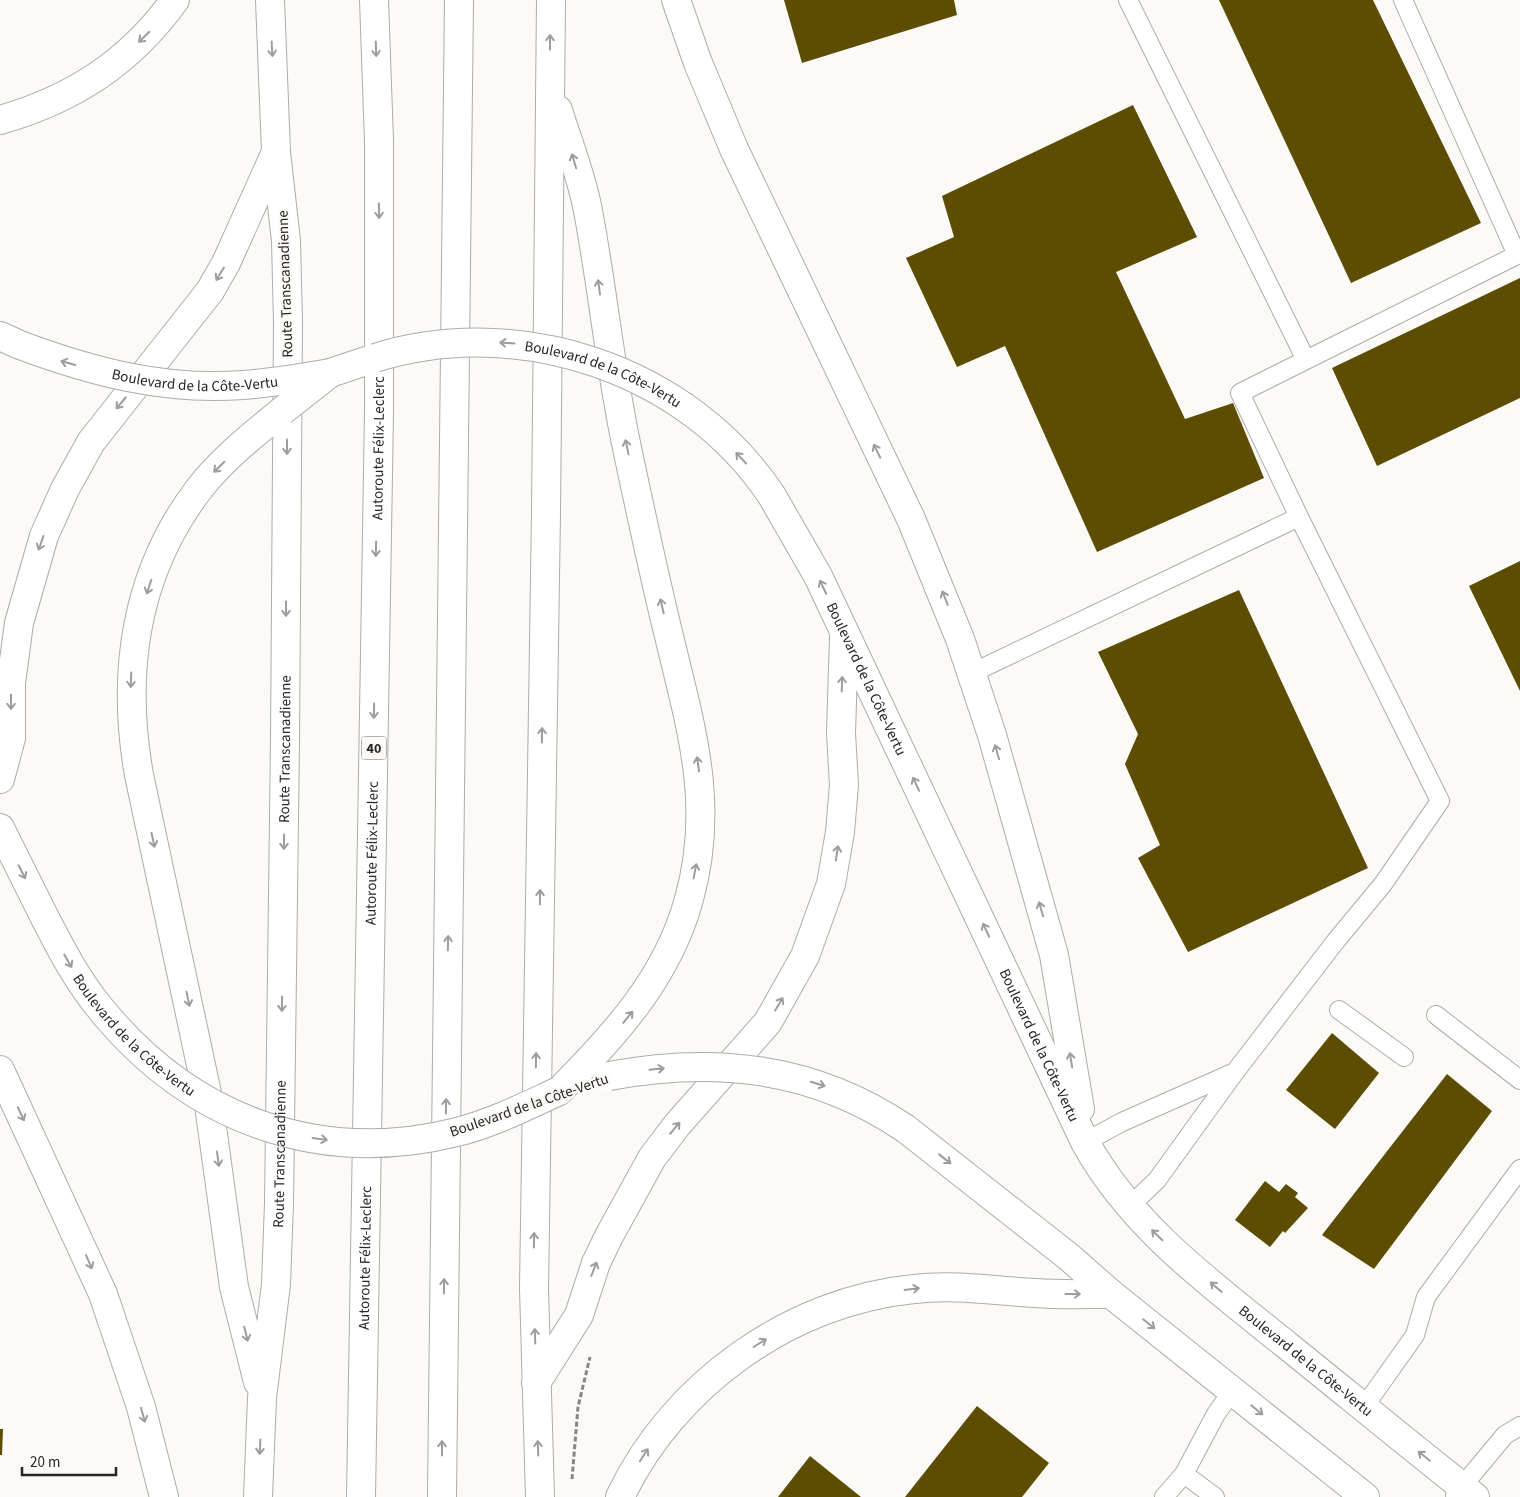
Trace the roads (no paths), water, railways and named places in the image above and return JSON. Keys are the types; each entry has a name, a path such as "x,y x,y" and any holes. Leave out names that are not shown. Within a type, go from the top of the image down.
{"main road":[{"path":"0,120 34,110 67,96 99,77 153,29 175,0"},
{"name":"Route Transcanadienne","path":"258,1497 262,1398 276,1284 281,1064 288,322 286,241 276,152 270,0"},
{"name":"Autoroute Félix-Leclerc","path":"361,1497 379,402 379,160 374,0"},
{"path":"442,1497 459,0"},
{"path":"540,1497 534,1250 551,0"},
{"path":"676,0 715,107 806,302 911,519 944,597 972,673 1054,956 1085,1142"},
{"path":"550,84 588,208 604,321 626,446 696,750 702,813 700,839 690,898 669,953 656,978 630,1014 596,1054 559,1091"},
{"path":"0,779 12,738 11,683 20,623 44,536 65,489 91,442 210,291 226,263 276,152"},
{"name":"Boulevard de la Côte-Vertu","path":"10,340 56,359 107,374 164,384 243,385 330,373 393,352 445,344 470,342 523,344 574,355 623,372 650,386 696,416 729,444 763,482 803,547 1085,1142 1100,1169 1130,1207 1162,1240 1364,1407 1464,1494"},
{"path":"262,1398 234,1287 208,1098 132,734 132,658 142,610 156,566 166,543 188,506 216,470 256,432 330,373"},
{"path":"536,1383 579,1315 596,1264 609,1236 652,1158 677,1125 768,1022 793,980 813,938 831,884 843,809 841,733 844,631"},
{"name":"Boulevard de la Côte-Vertu","path":"0,828 66,960 99,1007 154,1066 183,1087 220,1108 261,1125 302,1137 343,1142 378,1142 423,1138 457,1132 508,1114 559,1091 609,1076 654,1069 690,1067 754,1070 771,1072 824,1085 867,1104 906,1129 1069,1257 1111,1294 1365,1497"},
{"path":"0,1070 103,1294 141,1407 164,1497"},
{"path":"620,1497 647,1450 669,1422 713,1378 765,1340 796,1323 829,1309 892,1292 942,1287 1035,1293 1111,1294"}],"lane":[{"path":"1128,0 1306,360"},
{"path":"1130,1207 1157,1180 1235,1072 1335,942 1383,884 1440,801 1299,517 1240,393 1519,254 1403,0"},
{"path":"972,673 1299,517"},
{"path":"1339,1010 1404,1057"},
{"path":"1436,1015 1520,1080"},
{"path":"1085,1142 1122,1122 1235,1072"},
{"path":"1364,1407 1415,1335 1426,1297 1520,1169"},
{"path":"1164,1497 1184,1474 1216,1414 1233,1390"},
{"path":"1464,1494 1504,1435 1520,1426"},
{"path":"1184,1474 1215,1497"}]}
